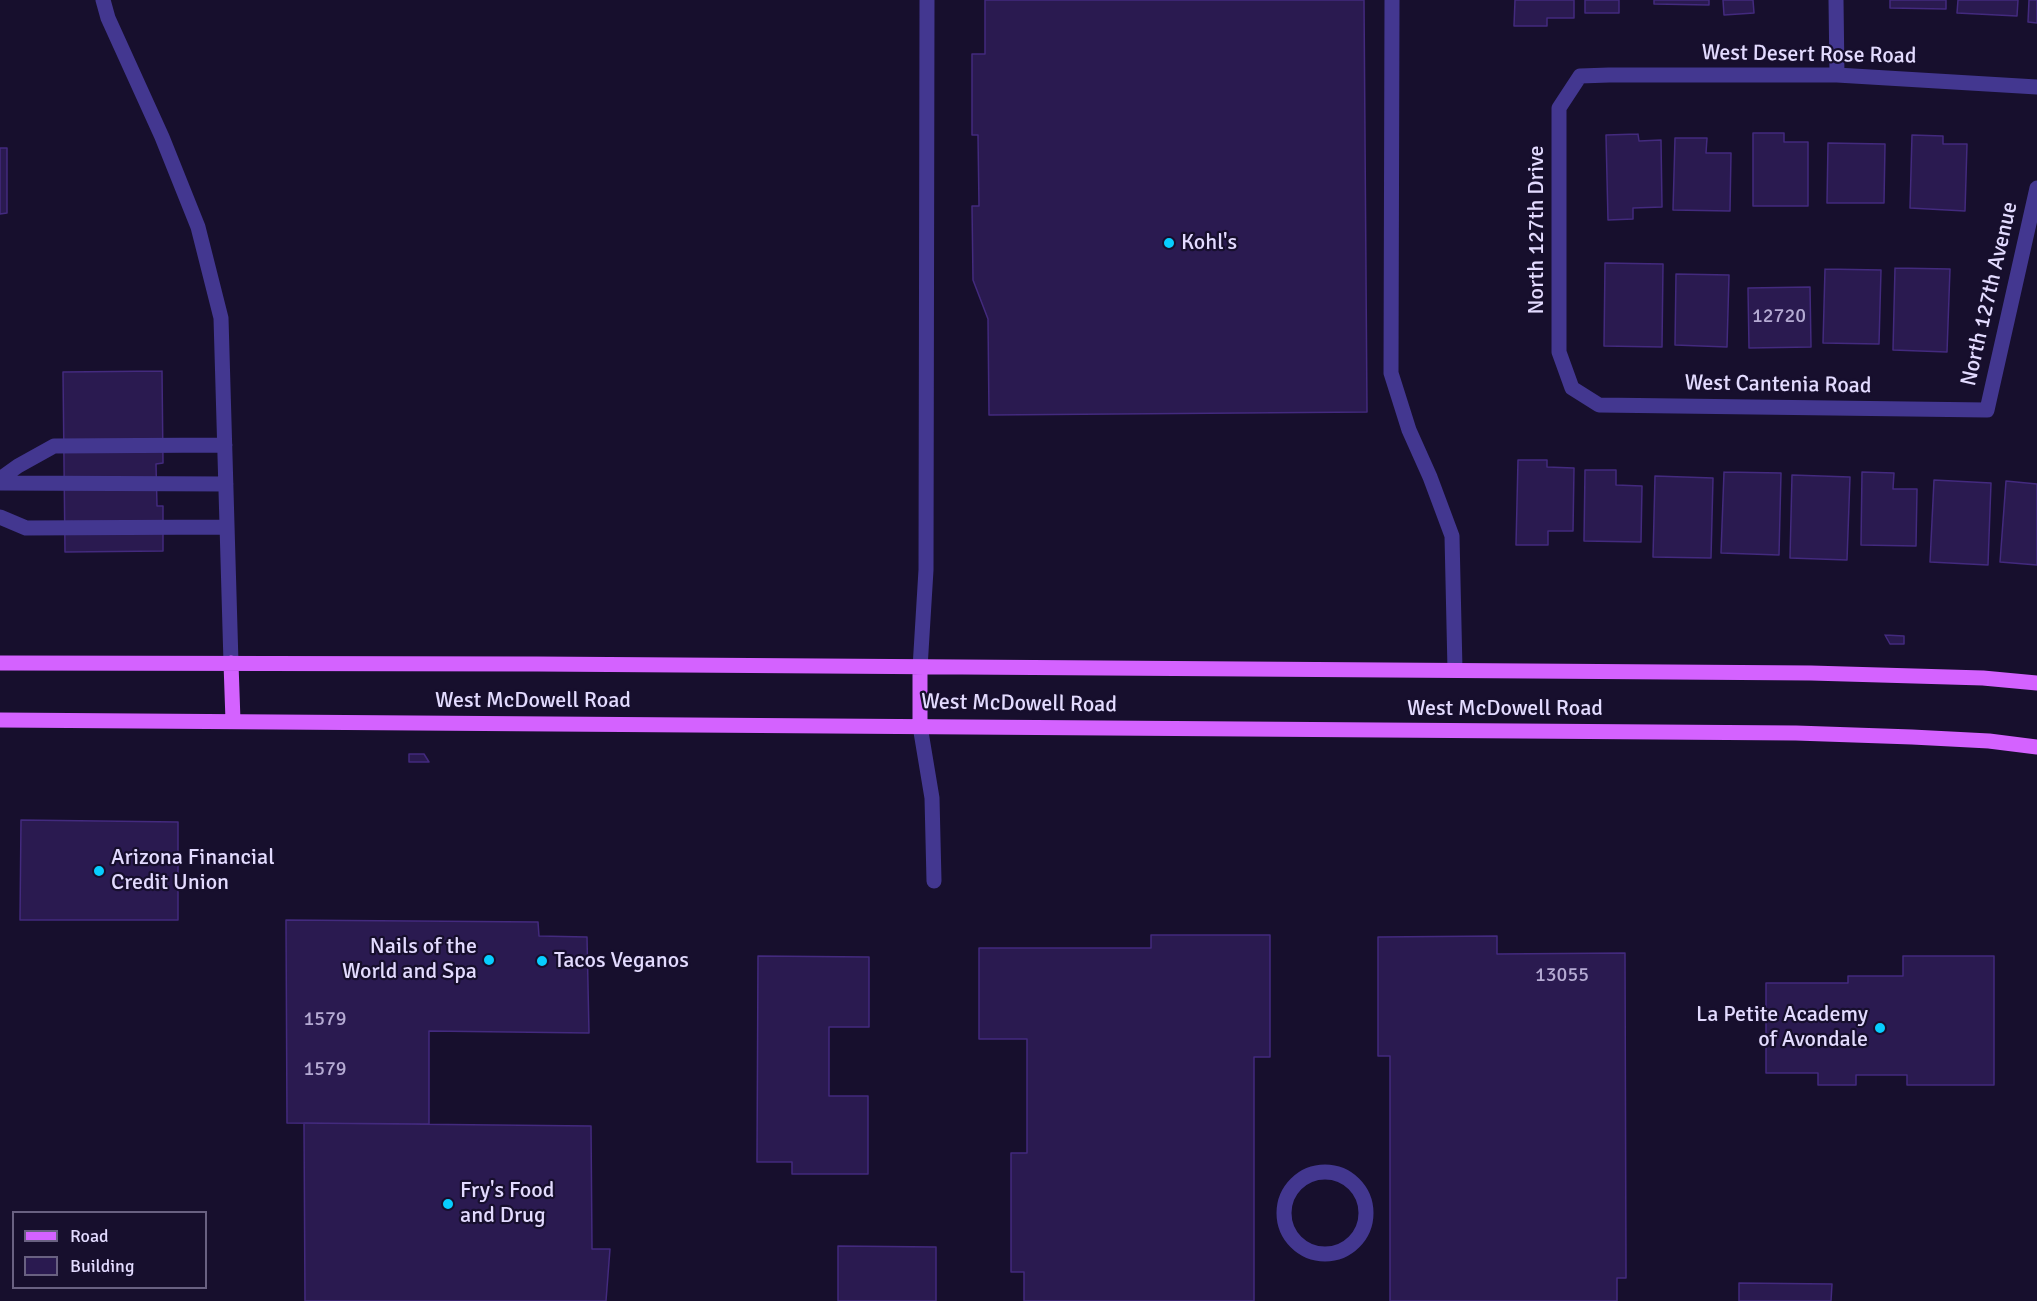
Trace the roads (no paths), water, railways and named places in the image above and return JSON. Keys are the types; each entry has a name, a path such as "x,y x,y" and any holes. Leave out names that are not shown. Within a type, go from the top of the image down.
{"main road":[{"name":"West McDowell Road","path":"0,663 1905,674 2037,683"},
{"path":"231,663 233,721"},
{"path":"920,668 920,726"},
{"name":"West McDowell Road","path":"0,720 1796,733 1923,737 2037,747"}],"street":[{"path":"103,0 108,18 162,136 198,227 221,318 231,663"},
{"path":"920,668 926,570 927,0"},
{"path":"1392,0 1391,374 1409,430 1452,536 1455,670"},
{"path":"1836,0 1837,75"},
{"name":"West Desert Rose Road","path":"1580,76 1837,75 2037,87"},
{"name":"North 127th Drive","path":"1572,388 1559,352 1559,108 1580,76"},
{"name":"North 127th Avenue","path":"1987,410 2037,188"},
{"name":"West Cantenia Road","path":"1572,388 1599,405 1987,410"},
{"path":"0,478 54,446 225,445"},
{"path":"0,483 226,484"},
{"path":"0,517 26,528 227,527"},
{"path":"920,726 932,798 934,881"},
{"path":"1318,1173 1331,1173 1344,1177 1355,1185 1366,1208 1365,1222 1360,1234 1352,1244 1341,1251 1315,1253 1302,1247 1292,1238 1286,1226 1284,1212 1287,1198 1294,1186 1305,1177 1318,1173"}],"place":[{"name":"Kohl's","path":"1169,243"},
{"name":"Arizona Financial Credit Union","path":"99,871"},
{"name":"Nails of the World and Spa","path":"489,960"},
{"name":"Tacos Veganos","path":"542,961"},
{"name":"La Petite Academy of Avondale","path":"1880,1028"},
{"name":"Fry's Food and Drug","path":"448,1204"}]}
